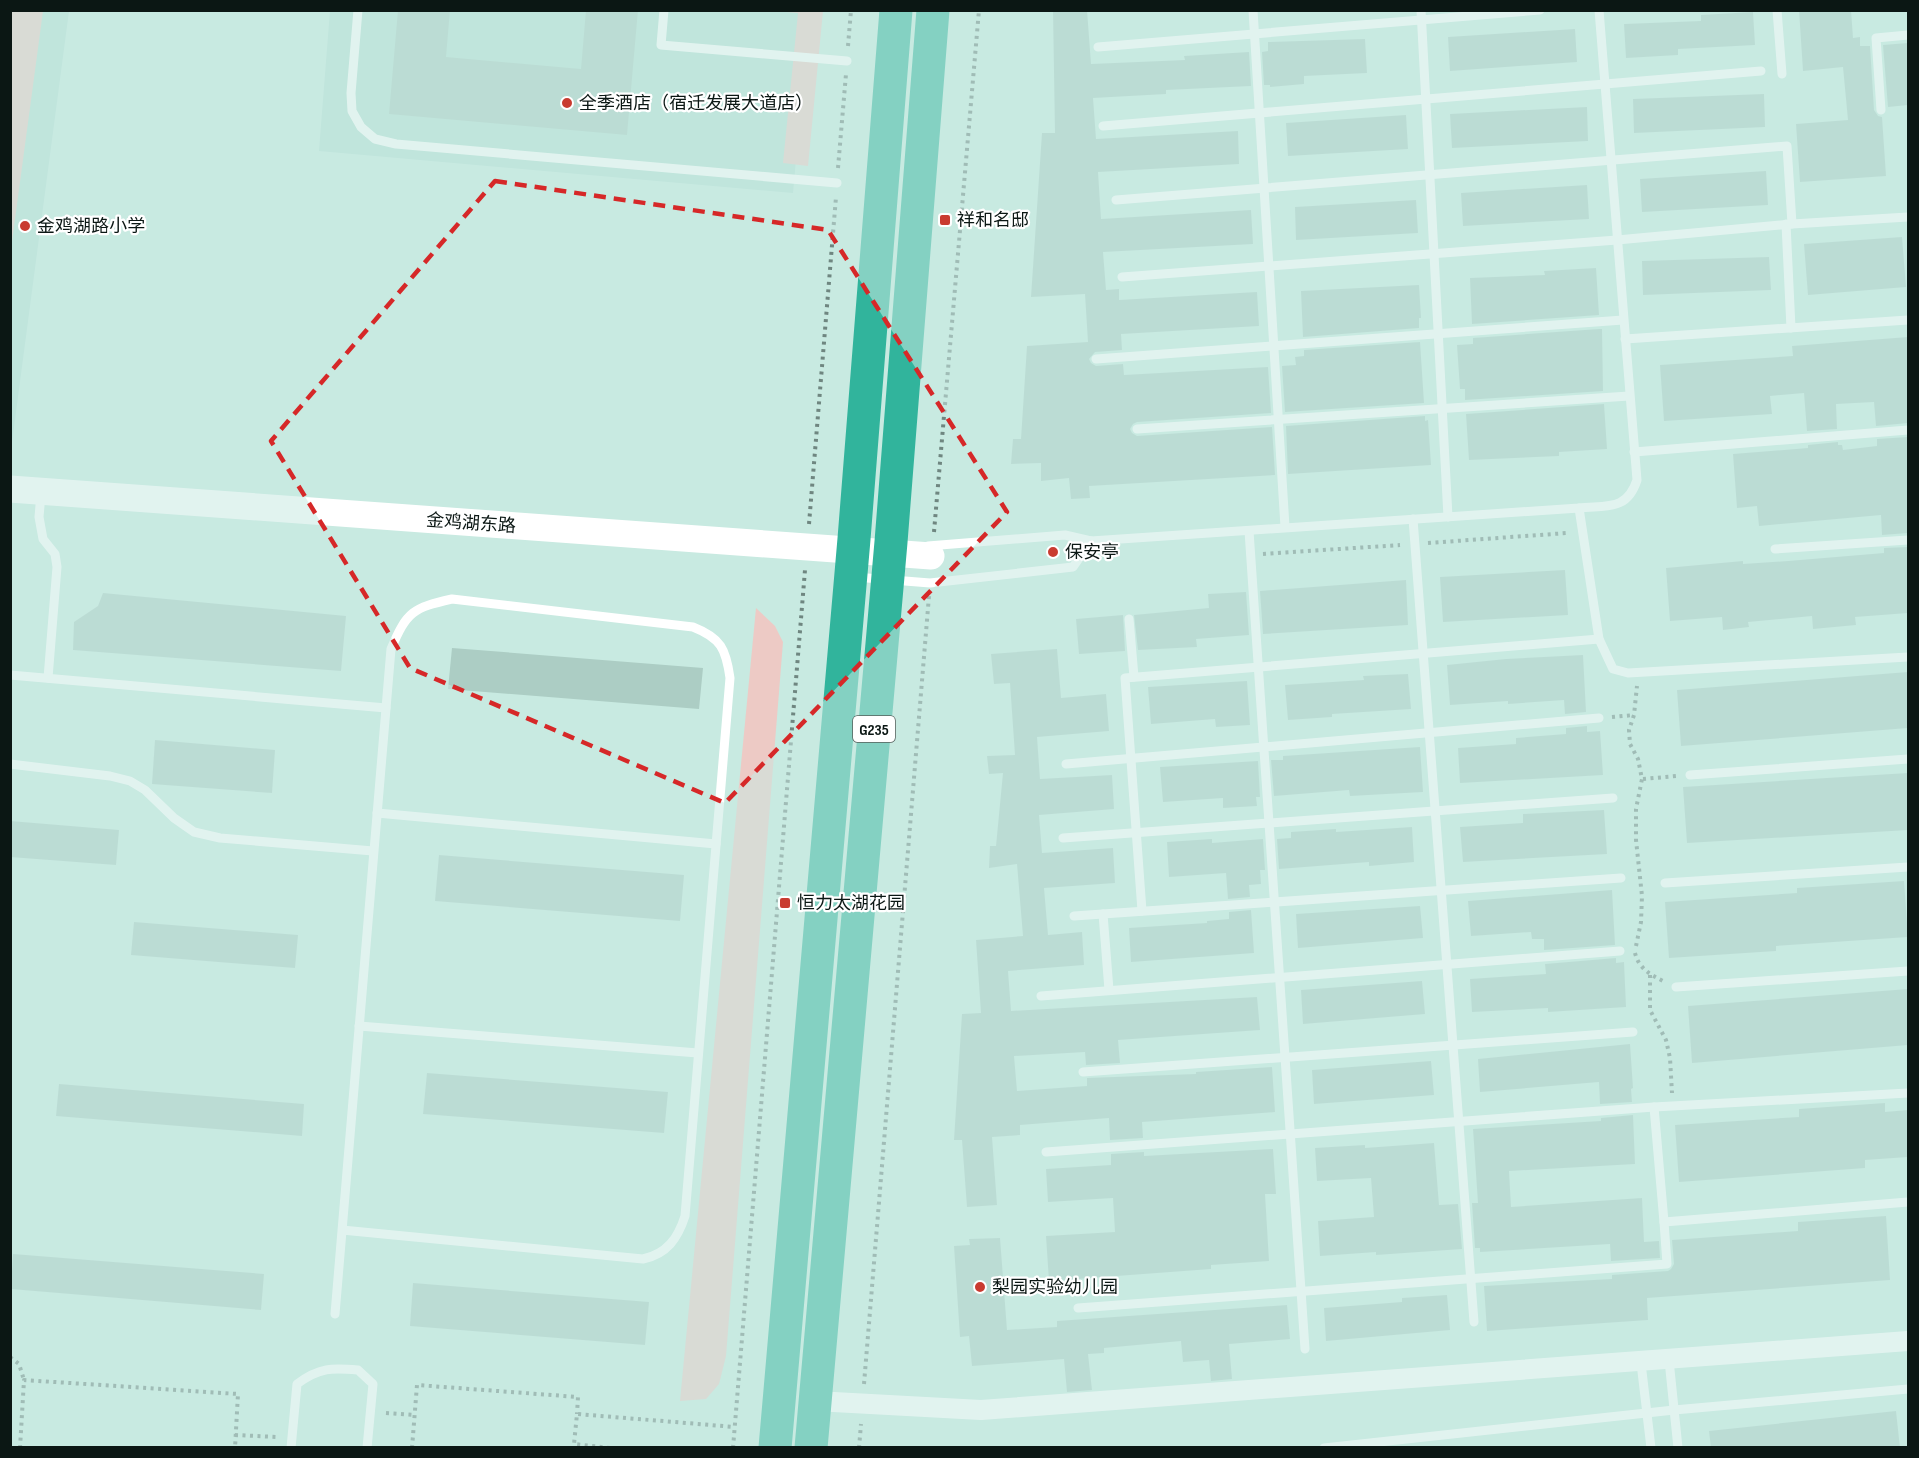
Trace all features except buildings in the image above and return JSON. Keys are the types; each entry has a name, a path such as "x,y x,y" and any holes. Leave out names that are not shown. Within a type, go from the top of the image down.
{"highway":[{"name":"G235","path":"775,1448 891,554 896,10"},
{"name":"G235","path":"811,1448 891,554 933,10"}],"street":[{"name":"金鸡湖东路","path":"10,489 891,554"},
{"path":"815,1401 981,1410 1908,1341"}],"lane":[{"path":"358,10 351,93 352,111 361,127 375,139 396,144 837,183"},
{"path":"664,10 661,45 847,61"},
{"path":"1253,10 1285,527"},
{"path":"1098,47 1254,34 1421,15 1540,10"},
{"path":"891,554 1065,535 1091,541 1579,508 1623,503 1632,493 1636,480 1599,10"},
{"path":"1777,10 1782,74"},
{"path":"1421,15 1448,517"},
{"path":"1881,110 1876,38 1908,36"},
{"path":"1103,126 1761,71"},
{"path":"1116,200 1787,146 1791,328"},
{"path":"1122,277 1617,240 1789,224 1908,217"},
{"path":"1096,359 1623,320"},
{"path":"1625,339 1908,320"},
{"path":"1137,429 1629,396"},
{"path":"1634,452 1908,430"},
{"path":"41,491 39,517 43,539 55,554 57,567 48,678"},
{"path":"1579,508 1599,639 1613,669 1638,673 1908,657"},
{"path":"1413,519 1474,1322"},
{"path":"1249,531 1305,1349"},
{"path":"1774,549 1908,540"},
{"path":"891,554 1073,567 1091,541"},
{"path":"335,1314 358,1026 391,649 399,628 414,610 452,599 693,627 709,633 722,646 730,678 685,1215 680,1234 656,1257 644,1259 342,1230"},
{"path":"1129,619 1134,677"},
{"path":"1142,911 1125,678 1599,639"},
{"path":"10,675 386,708"},
{"path":"1066,764 1599,718"},
{"path":"1690,775 1908,759"},
{"path":"10,764 110,776 130,781 145,790 174,818 194,832 220,838 373,851"},
{"path":"1063,838 1612,798"},
{"path":"377,813 716,844"},
{"path":"1665,883 1908,867"},
{"path":"1074,916 1622,879"},
{"path":"1103,914 1108,990"},
{"path":"1041,996 1620,951"},
{"path":"1676,987 1908,971"},
{"path":"358,1026 698,1053"},
{"path":"1083,1072 1633,1032"},
{"path":"1046,1152 1654,1107 1908,1093"},
{"path":"1078,1308 1666,1264 1654,1107"},
{"path":"1664,1222 1908,1202"},
{"path":"1669,1360 1678,1448"},
{"path":"1641,1362 1651,1448"},
{"path":"292,1443 297,1384 311,1374 330,1368 358,1370 373,1384 368,1448"},
{"path":"1324,1448 1674,1410 1908,1389"}],"path":[{"path":"733,1448 851,10"},
{"path":"859,1448 891,554 979,10"},
{"path":"1638,673 1634,715 1629,730 1630,744 1638,759 1642,779 1636,809 1636,840 1642,896 1641,922 1635,956 1640,966 1650,975 1676,987"},
{"path":"1599,718 1634,715"},
{"path":"1642,779 1690,775"},
{"path":"1622,879 1640,877 1665,883"},
{"path":"1650,975 1650,1010 1666,1040 1670,1058 1673,1106"},
{"path":"10,1357 19,1364 24,1380 20,1448"},
{"path":"24,1380 238,1394 235,1448"},
{"path":"412,1448 417,1385 578,1397 574,1446 610,1448"},
{"path":"370,1412 415,1415"},
{"path":"577,1414 735,1427"},
{"path":"235,1435 292,1443"}],"highlighted area":[{"path":"495,181 828,230 1007,512 725,803 410,668 271,441"}],"shaded area":[{"name":"金鸡湖路小学","path":"10,11 69,11 12,442 10,442"},
{"path":"10,11 43,11 11,249"},
{"path":"330,11 809,11 793,193 319,151"},
{"path":"775,11 823,11 808,166 783,163 798,13"},
{"path":"756,608 775,626 783,642 726,1356 719,1384 706,1399 680,1401"}],"place":[{"name":"全季酒店（宿迁发展大道店）","path":"567,103"},
{"name":"祥和名邸","path":"945,220"},
{"name":"金鸡湖路小学","path":"25,226"},
{"name":"保安亭","path":"1053,552"},
{"name":"恒力太湖花园","path":"785,903"},
{"name":"梨园实验幼儿园","path":"980,1287"}]}
